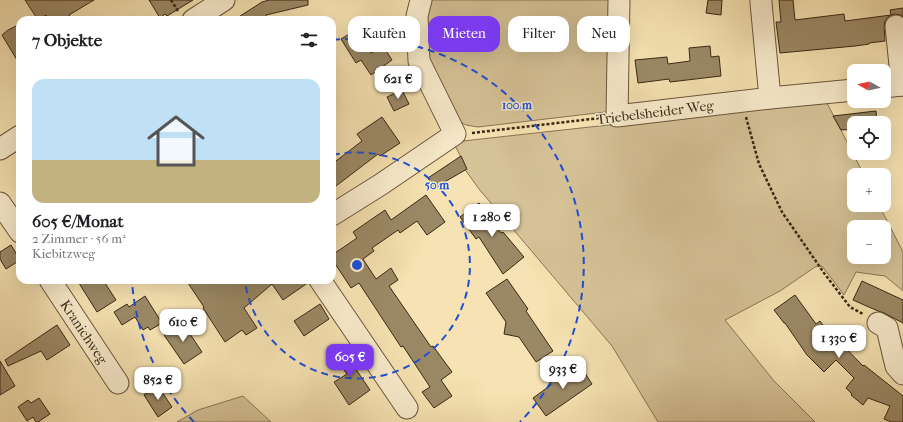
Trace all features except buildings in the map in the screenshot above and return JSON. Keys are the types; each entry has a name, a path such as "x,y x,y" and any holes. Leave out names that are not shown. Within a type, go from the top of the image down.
{"street":[{"path":"200,16 224,0"},
{"path":"336,213 380,186 455,134 419,61 417,16 421,0"},
{"path":"617,116 619,0"},
{"path":"761,0 770,98"},
{"path":"891,86 903,85 896,26"},
{"name":"Triebelsheider Weg","path":"617,116 847,91"},
{"path":"0,149 16,139"},
{"path":"0,202 16,226"},
{"name":"Kranichweg","path":"53,284 118,383"},
{"path":"323,284 407,408"},
{"path":"878,323 887,328 896,366 903,374"}],"path":[{"path":"741,102 759,164 782,212 824,273 850,307 878,323"},
{"name":"Triebelsheider Weg","path":"455,134 617,116"}],"shaded area":[{"path":"427,0 616,0 616,16 577,16 577,52 615,52 614,111 478,127 466,125 455,119 424,59"},
{"path":"826,101 847,142 847,160 856,160 860,168 847,168 847,212 883,212 887,220 847,220 847,264 891,264 891,228 903,252 903,291 885,276 856,272 844,295 822,266 815,267 780,291 725,320 774,381 815,422 658,422 612,346 479,189 461,164 462,159 454,142"},
{"path":"243,396 271,422 177,422 198,410"}]}
